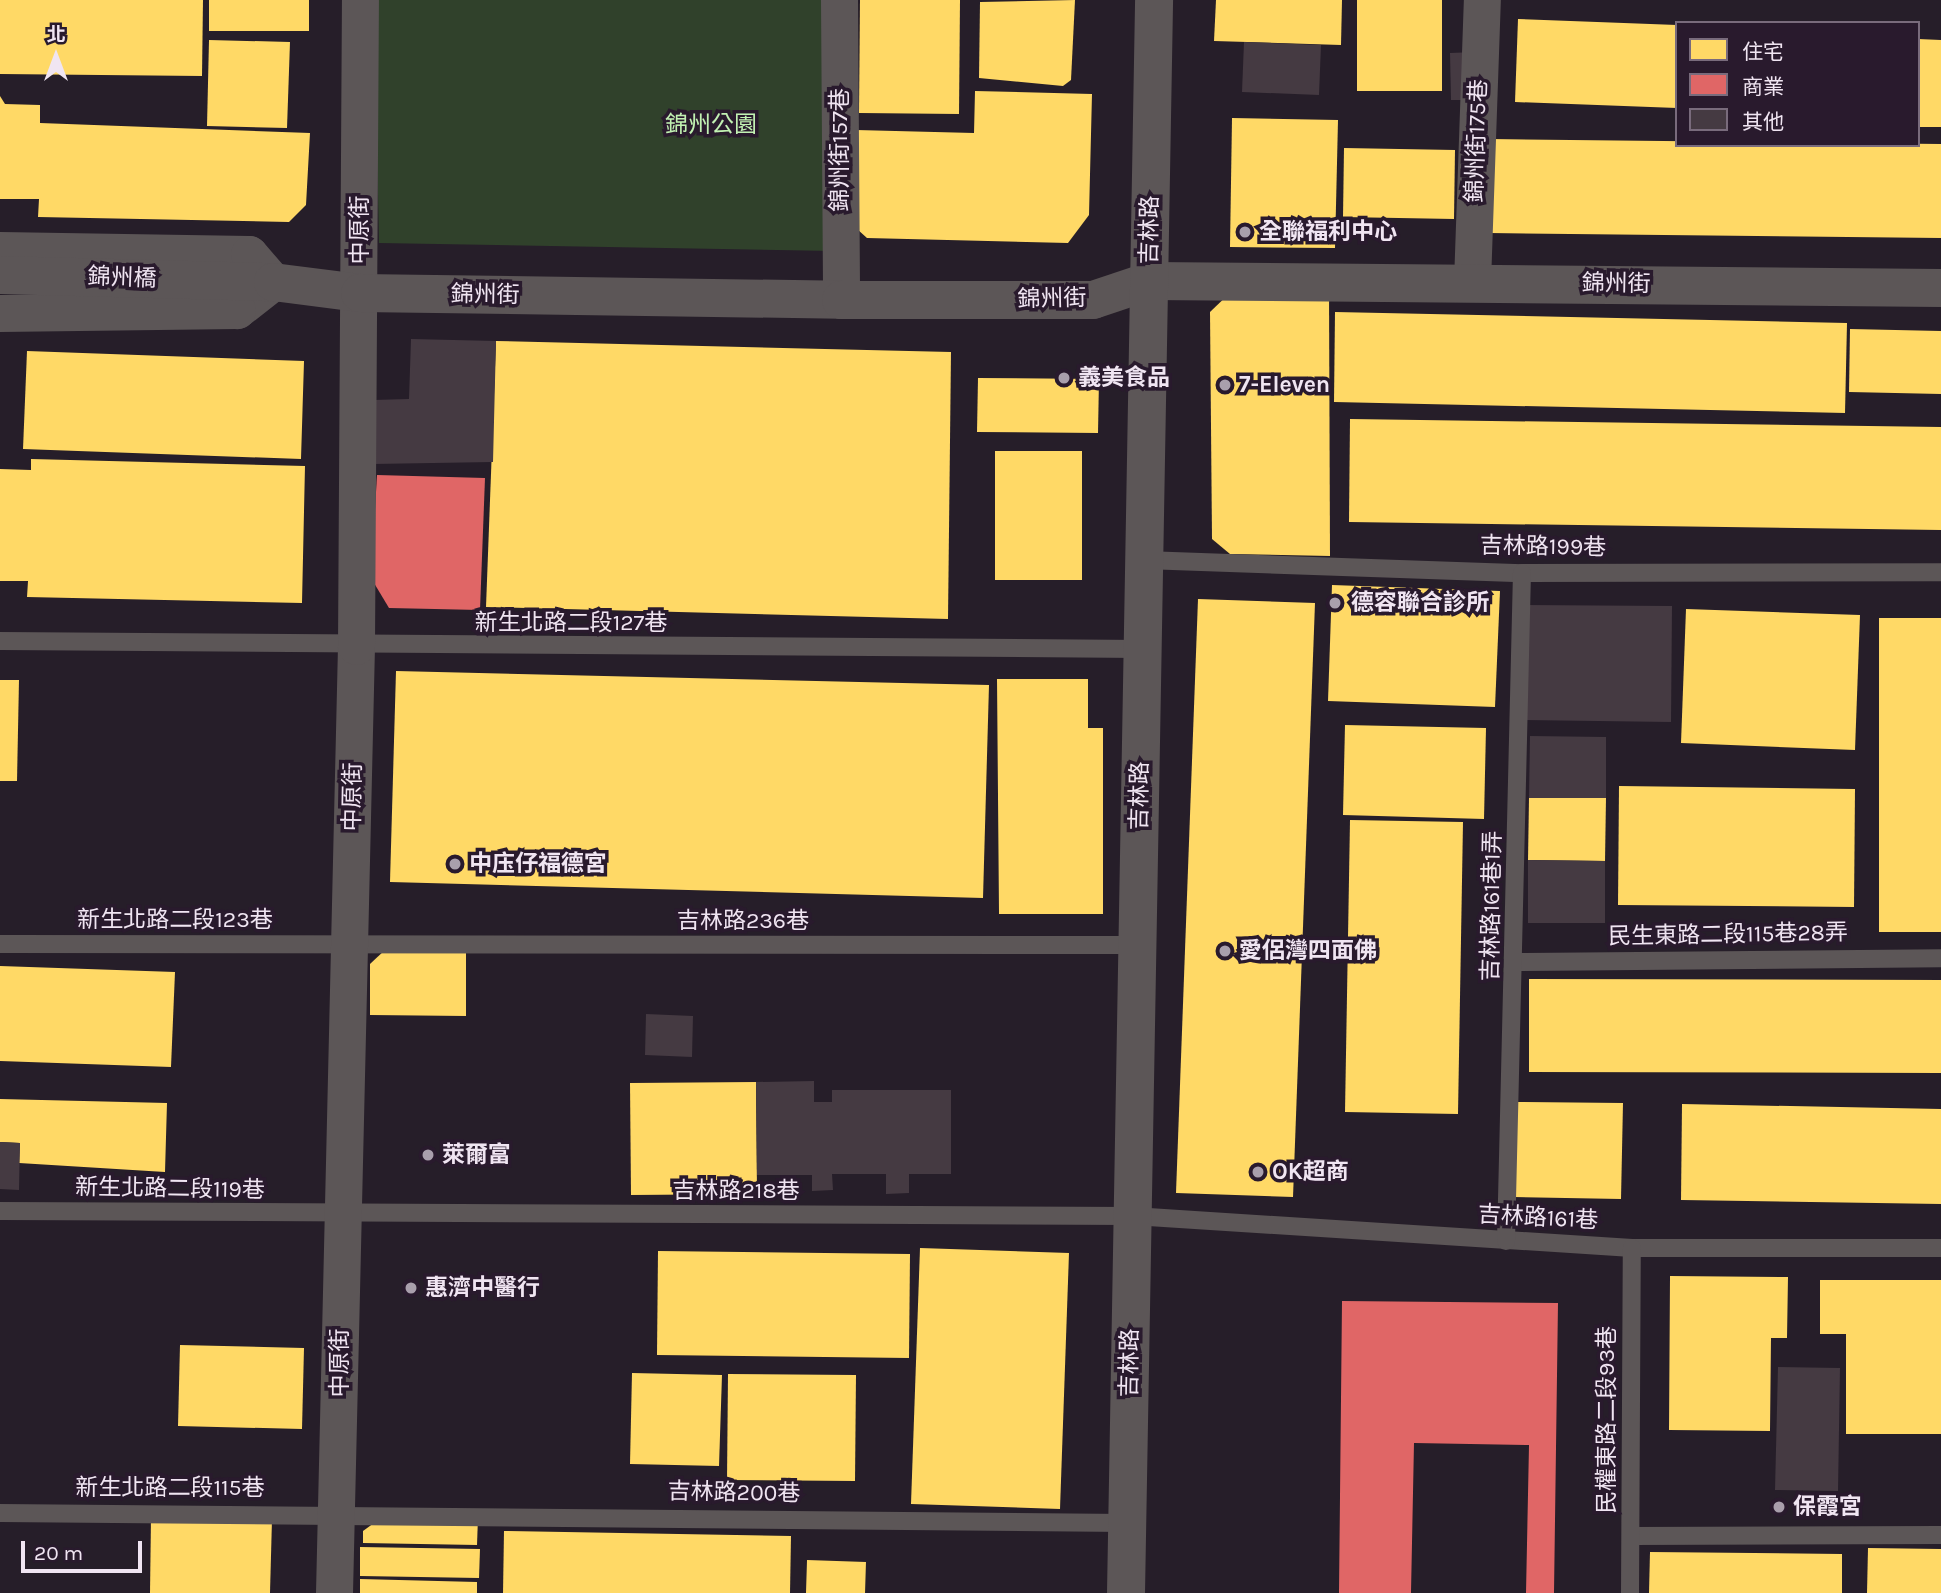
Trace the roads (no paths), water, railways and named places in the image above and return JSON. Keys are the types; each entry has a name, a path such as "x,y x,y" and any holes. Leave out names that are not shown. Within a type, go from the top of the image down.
{"street":[{"name":"中原街","path":"334,1593 340,1513 340,1216 356,646 360,0"},
{"name":"錦州街157巷","path":"839,0 841,300"},
{"name":"吉林路","path":"1126,1593 1154,0"},
{"name":"錦州街175巷","path":"1472,282 1482,0"},
{"path":"0,250 249,254 258,282 237,310 0,313"},
{"name":"錦州橋","path":"0,275 258,282"},
{"name":"錦州街","path":"258,282 360,293 841,300 1093,300 1150,281 1941,288"}],"lane":[{"name":"吉林路199巷","path":"1144,560 1522,572 1941,572"},
{"name":"吉林路161巷1弄","path":"1506,1241 1516,962 1522,572"},
{"name":"新生北路二段127巷","path":"0,641 356,646 1142,649"},
{"name":"新生北路二段123巷","path":"0,944 349,946"},
{"name":"吉林路236巷","path":"349,946 1138,945"},
{"name":"民生東路二段115巷28弄","path":"1516,962 1941,958"},
{"name":"新生北路二段119巷","path":"0,1211 340,1216"},
{"name":"吉林路218巷","path":"340,1216 1133,1216"},
{"name":"吉林路161巷","path":"1133,1216 1632,1248 1941,1248"},
{"name":"民權東路二段93巷","path":"1630,1593 1632,1248"},
{"name":"新生北路二段115巷","path":"0,1513 340,1513"},
{"name":"吉林路200巷","path":"340,1513 1127,1523"},
{"path":"1631,1536 1941,1535"}],"place":[{"name":"全聯福利中心","path":"1245,232"},
{"name":"義美食品","path":"1064,378"},
{"name":"7-Eleven","path":"1225,385"},
{"name":"德容聯合診所","path":"1335,603"},
{"name":"中庒仔福德宮","path":"455,864"},
{"name":"愛侶灣四面佛","path":"1225,951"},
{"name":"萊爾富","path":"428,1155"},
{"name":"OK超商","path":"1258,1172"},
{"name":"惠濟中醫行","path":"411,1288"},
{"name":"保霞宮","path":"1779,1507"}],"park label":[{"name":"錦州公園","path":"711,125"}]}
